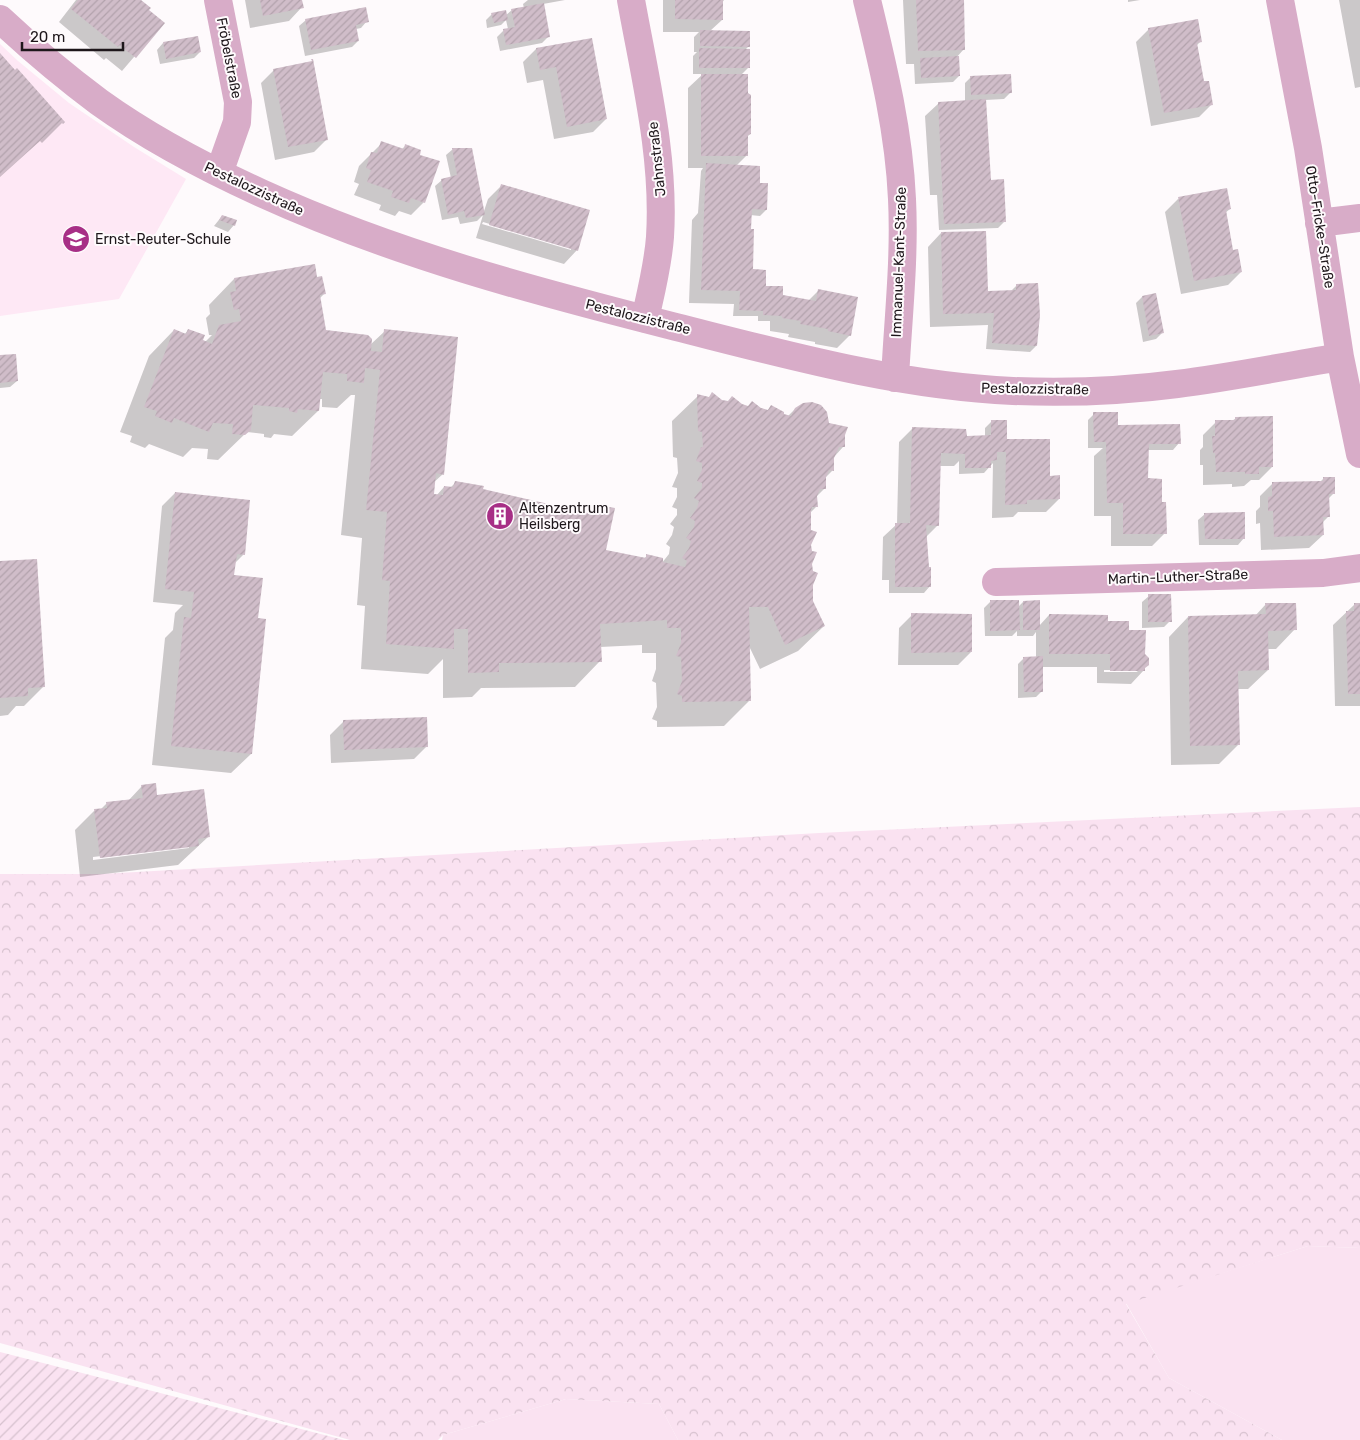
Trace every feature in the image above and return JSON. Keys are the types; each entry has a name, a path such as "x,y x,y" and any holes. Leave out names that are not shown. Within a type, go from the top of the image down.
{"street":[{"name":"Fröbelstraße","path":"218,0 238,102 235,130 220,174"},
{"name":"Jahnstraße","path":"630,0 655,133 661,203 660,238 656,270 645,319"},
{"name":"Immanuel-Kant-Straße","path":"867,0 892,105 902,200 902,253 895,378"},
{"name":"Otto-Fricke-Straße","path":"1280,0 1308,148 1340,357 1360,454"},
{"name":"Pestalozzistraße","path":"0,19 34,50 99,102 170,147 220,174 304,212 394,247 528,289 809,361 895,378 959,387 1014,391 1101,390 1174,384 1340,357"},
{"path":"1319,223 1360,218"},
{"name":"Martin-Luther-Straße","path":"996,582 1323,573 1360,568"}],"shaded area":[{"name":"Ernst-Reuter-Schule","path":"0,44 69,103 186,179 119,299 0,316"}],"green space":[{"path":"1360,807 1360,1248 1308,1246 1126,1304 1169,1378 1282,1440 678,1440 659,1404 566,1399 443,1435 438,1440 350,1440 0,1343 0,874 101,874 819,833"},
{"path":"1308,1246 1360,1248 1360,1440 1282,1440 1169,1378 1126,1303"},
{"path":"0,1352 344,1440 0,1440"},
{"path":"566,1399 659,1404 678,1440 442,1440 443,1435"}],"building":[{"path":"78,0 141,0 151,8 149,10 165,23 136,58 119,45 118,47 71,9"},
{"path":"260,0 302,0 304,8 263,16"},
{"path":"675,0 723,0 723,20 675,19"},
{"path":"916,0 964,0 965,50 918,51"},
{"path":"544,3 550,37 506,45 503,29 515,27 511,9"},
{"path":"366,7 369,22 356,25 359,41 311,50 305,19"},
{"path":"506,10 508,20 494,23 491,13"},
{"path":"1198,19 1202,42 1197,43 1204,81 1209,81 1213,105 1164,113 1148,28"},
{"path":"700,30 750,31 750,47 700,46"},
{"path":"198,36 201,52 166,59 163,42"},
{"path":"592,38 607,119 567,127 556,67 540,70 536,48"},
{"path":"699,48 750,49 750,68 699,68"},
{"path":"0,53 15,70 17,68 65,122 63,124 61,122 0,176"},
{"path":"959,56 960,76 921,78 920,58"},
{"path":"311,59 313,59 328,140 288,147 273,69 312,61"},
{"path":"701,74 748,74 748,93 751,95 751,134 748,135 748,156 701,156"},
{"path":"1011,74 1012,93 971,95 970,76"},
{"path":"986,99 991,180 1004,179 1006,222 944,224 938,102"},
{"path":"381,141 404,149 405,144 421,150 420,155 440,161 425,203 411,198 409,203 391,197 393,191 367,182 371,170 366,168 371,152 377,153"},
{"path":"452,148 472,148 485,215 466,218 464,211 448,215 441,179 457,175"},
{"path":"706,163 760,166 760,183 768,183 767,210 752,209 751,229 754,229 753,269 766,270 766,286 783,286 783,295 816,301 818,289 858,297 851,336 828,331 828,329 800,324 801,321 782,318 782,316 763,315 763,311 739,310 740,291 701,290"},
{"path":"501,184 590,210 578,251 489,225"},
{"path":"1227,188 1231,209 1226,210 1233,250 1238,249 1242,272 1194,281 1178,197"},
{"path":"222,215 237,220 235,226 219,220"},
{"path":"986,231 988,291 1016,290 1016,284 1038,283 1040,315 1037,346 992,343 994,313 943,314 941,232"},
{"name":"Altenzentrum Heilsberg","path":"315,264 317,277 322,276 326,294 320,295 326,330 368,335 372,339 371,351 382,352 384,329 458,337 444,475 436,473 434,494 443,495 444,486 453,487 455,481 484,486 483,489 597,515 599,505 615,508 606,550 646,558 646,554 663,558 663,562 685,567 687,561 682,558 689,548 691,541 686,538 694,527 695,521 690,518 697,508 699,501 694,498 702,488 702,483 697,481 702,470 702,463 696,461 701,447 703,447 702,432 698,431 697,394 709,397 712,392 722,400 728,401 732,396 742,404 748,406 752,401 761,408 768,410 771,405 784,412 784,414 791,416 795,408 803,403 812,402 821,405 827,412 829,423 848,427 845,435 845,447 839,447 834,458 834,471 829,470 826,477 826,489 820,489 817,496 818,507 812,507 811,510 811,530 817,532 811,545 812,551 817,552 812,564 813,571 818,573 813,585 813,601 825,626 785,645 768,607 749,607 751,701 682,702 682,696 677,694 682,681 681,657 676,656 681,643 681,628 667,628 667,620 600,624 602,662 499,663 499,672 468,673 468,629 454,629 454,649 386,644 390,581 382,580 387,512 366,510 380,370 365,368 364,383 347,381 347,374 323,372 319,411 298,409 297,413 289,411 289,408 253,405 251,430 245,435 232,434 233,424 213,423 209,432 174,418 172,423 155,416 157,411 144,407 174,329 186,334 188,329 205,335 203,340 212,344 219,325 241,321 239,309 234,310 230,292 236,291 234,278"},
{"path":"1156,293 1164,333 1149,336 1142,296"},
{"path":"16,354 18,381 0,383 0,355"},
{"path":"1093,412 1118,412 1118,425 1180,424 1181,444 1149,444 1148,478 1162,479 1162,502 1166,502 1167,534 1123,534 1123,503 1107,503 1106,442 1094,442"},
{"path":"1273,416 1273,467 1259,467 1259,474 1216,472 1212,436 1215,436 1215,420 1235,420 1235,417"},
{"path":"991,420 1007,420 1007,439 1050,439 1050,476 1060,475 1060,499 1027,500 1027,504 1005,505 1006,452 997,452 997,460 991,461 991,468 965,468 965,454 941,453 939,526 926,525 929,567 931,567 931,587 895,587 895,523 910,523 912,427 966,429 967,436 991,435"},
{"path":"1323,477 1335,477 1335,494 1329,494 1330,517 1323,517 1324,535 1274,537 1273,511 1268,511 1268,497 1272,496 1272,482 1323,481"},
{"path":"175,492 250,500 245,555 237,554 234,575 263,578 258,618 266,619 252,754 171,746 184,617 191,618 194,592 165,589"},
{"path":"1245,512 1245,539 1205,539 1204,513"},
{"path":"37,559 45,687 28,688 28,696 0,698 0,561"},
{"path":"1148,594 1171,594 1172,622 1148,622"},
{"path":"990,600 1019,600 1020,630 990,631"},
{"path":"1040,600 1040,630 1023,630 1023,601"},
{"path":"1265,603 1296,603 1297,630 1268,631 1269,670 1238,671 1240,745 1190,746 1188,616 1266,614"},
{"path":"1354,603 1360,603 1360,694 1348,694 1346,611 1354,611"},
{"path":"911,613 972,614 972,652 911,653"},
{"path":"1049,614 1108,615 1108,621 1129,621 1129,630 1146,630 1145,654 1149,658 1149,665 1145,668 1145,671 1110,671 1110,654 1049,654"},
{"path":"1043,656 1043,692 1024,692 1023,657"},
{"path":"427,717 428,747 344,750 343,720"},
{"path":"156,783 157,795 204,789 210,837 198,839 199,846 100,858 94,809 107,808 106,802 143,798 141,785"}],"place":[{"name":"Ernst-Reuter-Schule","path":"76,239"},
{"name":"Altenzentrum Heilsberg","path":"500,516"}]}
